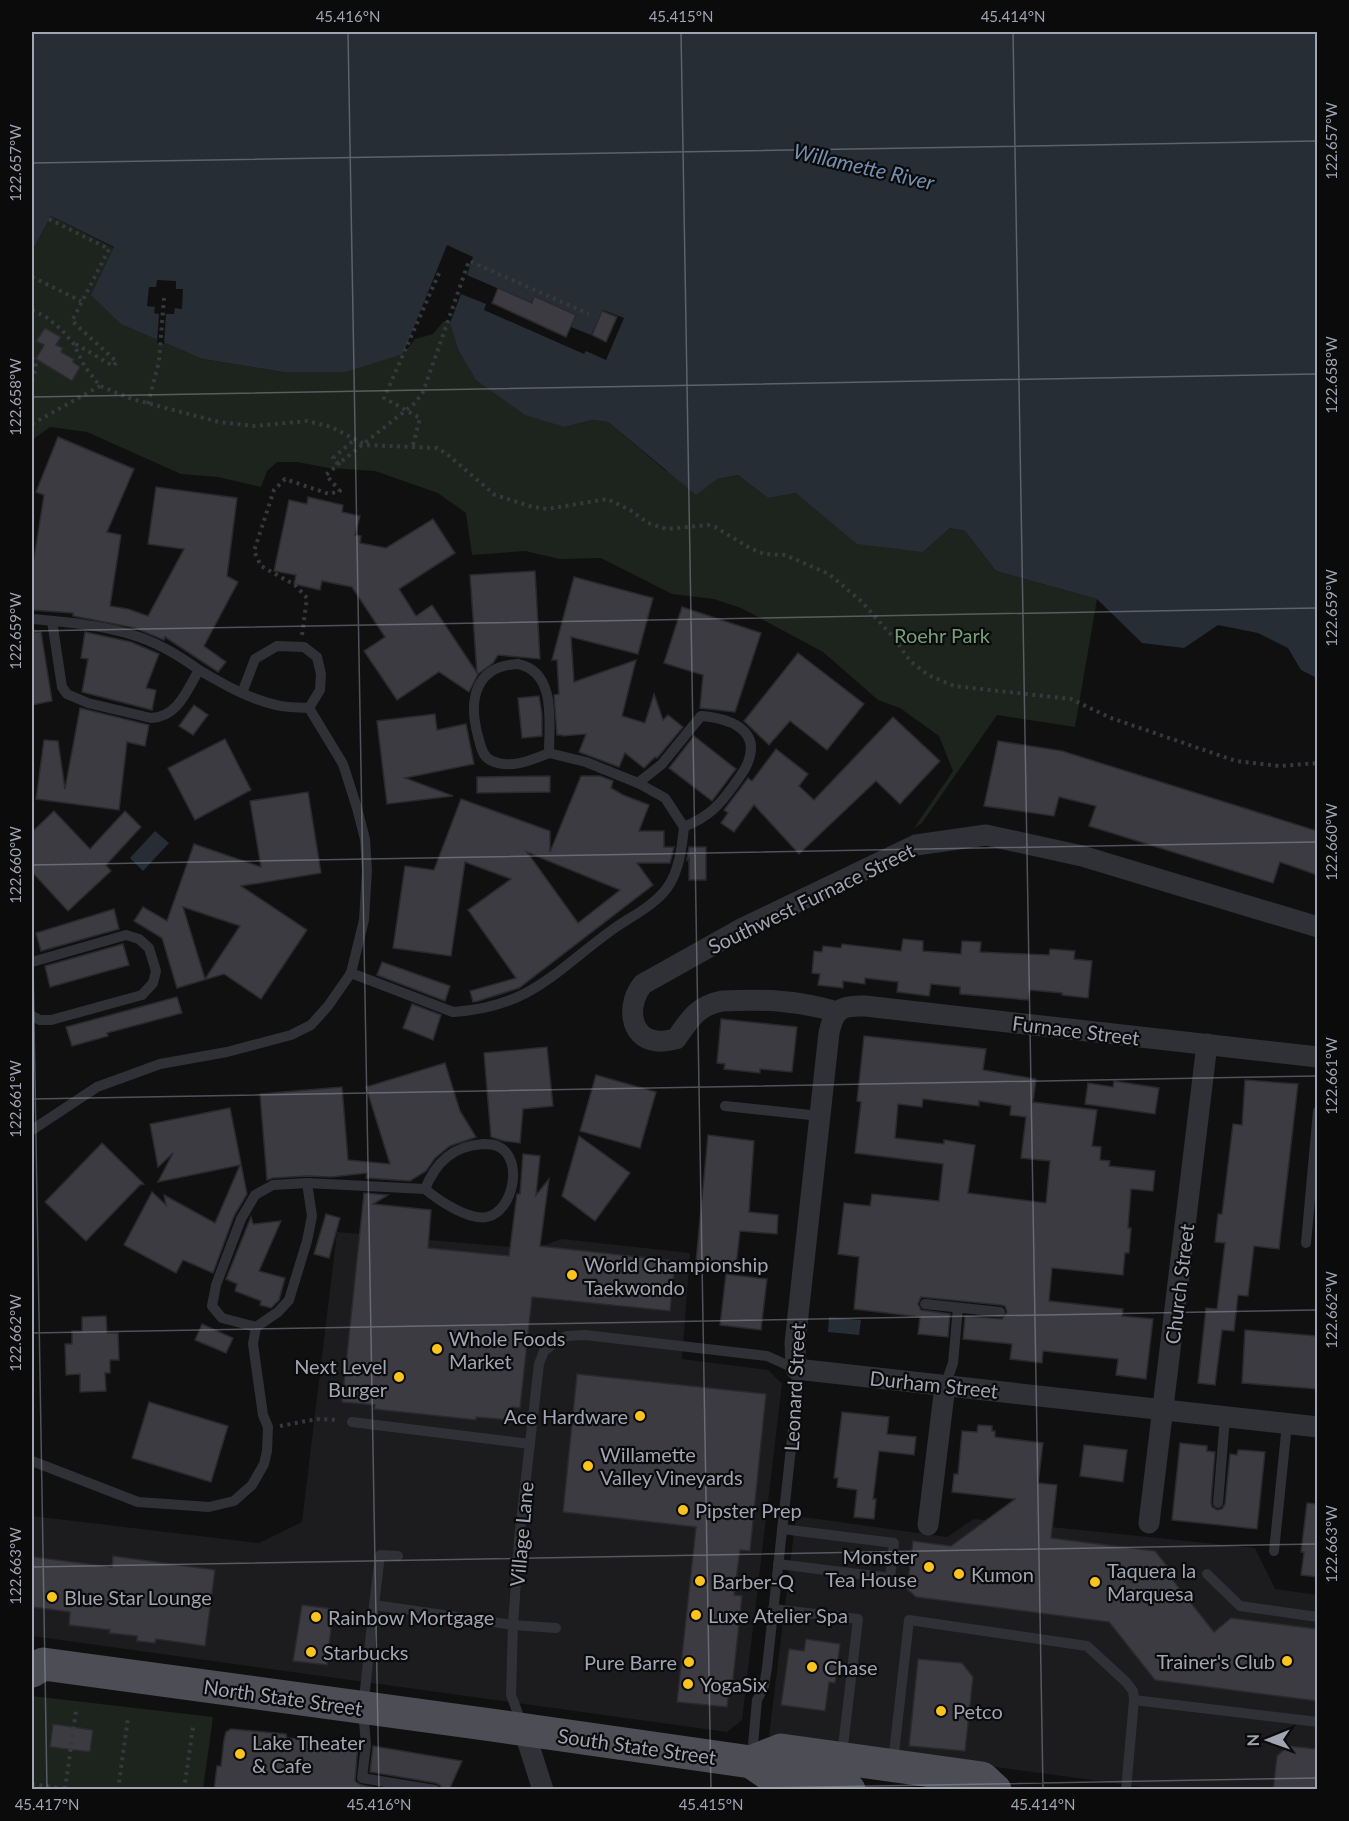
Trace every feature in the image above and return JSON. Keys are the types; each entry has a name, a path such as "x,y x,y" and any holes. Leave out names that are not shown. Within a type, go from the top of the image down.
{"main road":[{"name":"North State Street","path":"35,1662 524,1730"},
{"name":"South State Street","path":"524,1730 751,1762 776,1779 846,1774 893,1765 982,1778 995,1790"}],"street":[{"name":"Southwest Furnace Street","path":"837,1012 809,1004 779,1000 722,1000 694,1013 676,1039 658,1042 641,1034 634,1025 632,1007 637,991 643,984 743,928 905,850 933,841 986,835 1082,856 1317,927"},
{"name":"Furnace Street","path":"837,1012 849,1005 865,1006 1317,1057"},
{"name":"Leonard Street","path":"796,1369 795,1343 829,1033 831,1020 837,1012"},
{"name":"Church Street","path":"1149,1523 1207,1044"},
{"name":"Durham Street","path":"796,1369 1317,1427"},
{"path":"927,1525 945,1386"},
{"path":"524,1730 543,1790"}],"lane":[{"path":"32,619 99,627 134,635 181,657 199,670 242,693 278,706 309,708"},
{"path":"51,621 62,687 67,694 88,703 151,718 160,717 175,710 199,670"},
{"path":"242,693 255,659 278,646 304,647 317,657 321,674 320,690 309,708"},
{"path":"351,973 453,1012 471,1011 506,1003 534,990 646,907 667,888 679,861 684,827 665,798 638,783 586,762 549,753 528,762 506,764 489,760 483,752 474,721 473,700 480,684 489,672 505,665 518,664 537,672 544,683 548,701 549,753"},
{"path":"32,1130 97,1088 160,1064 227,1052 291,1035 311,1025 328,1006 351,973 364,920 367,870 364,839 343,764 309,708"},
{"path":"638,783 662,764 702,716 726,720 742,730 747,735 752,750 748,764 719,806 702,820 684,827"},
{"path":"32,962 126,935 140,939 148,948 156,971 153,983 142,995 51,1020 40,1020 32,1016"},
{"path":"725,1106 820,1116"},
{"path":"1306,1242 1317,1111"},
{"path":"256,1327 222,1318 212,1306 219,1275 230,1244 255,1195 273,1185 307,1184 425,1189 441,1202 462,1211 487,1217 502,1209 506,1203 511,1188 512,1165 506,1152 500,1147 494,1144 471,1144 455,1150 442,1159 431,1173 425,1189"},
{"path":"32,1461 138,1502 209,1507 234,1501 252,1485 264,1464 268,1427 263,1415 257,1383 254,1344 256,1327 278,1312 289,1300 312,1216 307,1184"},
{"path":"925,1304 999,1312"},
{"path":"945,1386 953,1363 958,1308"},
{"name":"Durham Street","path":"554,1343 567,1336 585,1335 767,1356 796,1369"},
{"name":"Village Lane","path":"524,1730 511,1695 519,1539 539,1364 544,1351 554,1343"},
{"name":"Leonard Street","path":"751,1762 757,1700 764,1686 773,1610 797,1393 796,1369"},
{"path":"1218,1503 1225,1417"},
{"path":"352,1422 530,1444"},
{"path":"1274,1551 1287,1424"},
{"path":"778,1564 890,1578 894,1543 782,1529"},
{"path":"398,1556 380,1555 363,1708 366,1744 362,1778 435,1790"},
{"path":"1207,1574 1240,1606 1317,1617"},
{"path":"374,1605 513,1625 556,1628"},
{"path":"773,1610 858,1619 846,1774"},
{"path":"893,1765 909,1620 1087,1646 1133,1691 1126,1790"},
{"path":"1134,1700 1317,1722"}],"path":[{"path":"50,219 109,249 72,321 117,362 113,366 73,343"},
{"path":"298,647 307,609 306,597 295,585 261,566 254,551 274,490 278,483 285,479 329,494 340,491 326,475 415,403 423,392 469,261 589,314"},
{"path":"413,446 420,417 384,398 440,271"},
{"path":"32,277 81,301"},
{"path":"148,404 159,362 164,298"},
{"path":"32,310 46,317 62,330 73,343 85,366 100,386 120,395 219,422 254,426 290,421 321,423 366,445 437,448 495,495 533,507 547,509 607,499 630,510 648,523 667,530 708,525 764,554 785,555 829,574 861,601 894,638 910,661 928,675 954,686 1071,699 1111,718 1236,761 1279,766 1317,763"},
{"path":"32,357 36,368 32,381"},
{"path":"32,424 100,386"},
{"path":"340,463 333,458 355,439"},
{"path":"268,1427 291,1426 317,1419 352,1422"},
{"path":"65,1789 76,1711"},
{"path":"118,1790 128,1718"},
{"path":"184,1790 193,1727"},
{"path":"32,1784 71,1790"}],"shaded area":[{"path":"337,1232 533,1249 562,1239 690,1253 682,1359 768,1370 782,1384 742,1720 727,1732 32,1636 32,1516 259,1543 302,1522"},
{"path":"796,1516 947,1537 974,1519 1255,1548 1275,1589 1317,1595 1317,1789 1158,1789 769,1736"}],"green space":[{"name":"Roehr Park","path":"51,216 114,248 203,359 283,372 403,354 415,339 433,334 445,321 450,323 458,349 565,427 592,420 608,422 666,471 717,479 738,475 768,498 796,493 809,503 923,552 950,528 965,531 996,571 1097,599 1075,727 997,715 922,823 914,828 953,771 939,736 900,708 878,700 823,652 741,608 714,599 672,594 601,558 560,559 525,551 472,555 466,513 438,493 375,471 329,468 297,462 277,462 267,471 261,487 218,477 181,474 87,432 50,427 32,440 32,251"},
{"path":"32,1696 213,1717 203,1789 32,1790"}],"water":[{"name":"Willamette River","path":"32,32 1317,32 1317,678 1301,670 1288,648 1258,633 1218,625 1184,648 1142,643 1097,599 996,571 965,531 950,528 923,552 857,544 796,493 768,498 738,475 717,479 696,495 608,422 592,420 565,427 525,415 476,380 458,349 450,324 445,321 433,334 415,339 403,354 345,372 283,372 203,359 121,324 91,295 114,247 51,216 32,251"},
{"path":"155,831 169,843 143,871 130,858"},
{"path":"829,1317 861,1320 859,1335 828,1332"}],"pier":[{"path":"447,245 473,257 467,275 531,303 534,296 576,315 571,327 591,335 603,310 624,318 606,360 586,351 584,354 484,310 486,304 461,294 450,323 444,321 433,334 415,339 403,354"},
{"path":"157,280 176,281 176,289 183,289 182,309 175,308 174,314 166,314 164,344 157,343 159,314 154,313 155,307 147,306 149,287 156,287"}],"building":[{"path":"498,288 532,303 534,296 576,315 566,337 492,303"},
{"path":"602,311 617,317 606,342 592,335"},
{"path":"45,328 61,337 56,345 63,348 61,352 74,359 73,362 80,367 72,381 36,359 44,345 36,341"},
{"path":"58,437 134,469 107,532 121,535 110,606 148,616 184,549 148,544 156,487 237,498 227,576 238,582 204,646 226,662 218,672 165,637 164,640 135,628 73,616 73,613 32,610 32,571 44,495 36,492"},
{"path":"308,497 343,505 342,512 360,516 355,535 361,536 360,543 386,548 433,519 455,553 399,589 416,616 432,605 477,673 470,575 535,571 540,659 498,655 493,663 478,674 469,692 439,672 397,700 364,651 385,637 352,587 322,581 320,590 294,584 296,575 274,571 289,500 307,504"},
{"path":"574,577 653,598 638,654 571,637 574,682 636,660 622,716 645,723 654,694 663,720 668,715 683,727 657,758 655,757 644,768 625,753 619,767 579,752 586,734 557,735 554,695 559,694 557,660 552,660"},
{"path":"682,607 761,633 735,712 700,708 703,675 664,663"},
{"path":"32,632 41,632 52,701 32,705"},
{"path":"85,632 131,642 159,654 146,688 156,690 152,710 82,692 88,659 81,658"},
{"path":"798,653 864,704 827,750 790,721 769,745 744,721"},
{"path":"539,696 542,736 522,738 518,698"},
{"path":"194,705 208,715 193,735 179,726"},
{"path":"80,708 149,725 145,746 127,742 119,810 36,799 44,740 58,741 65,789"},
{"path":"435,714 437,730 466,724 474,764 405,778 453,796 387,804 377,721"},
{"path":"893,717 940,761 900,804 876,781 799,854 754,805 734,832 721,823 728,813 724,810 748,778 752,781 776,749 808,774 799,786 814,800"},
{"path":"694,736 736,769 712,801 669,768"},
{"path":"225,739 251,790 195,820 168,768"},
{"path":"998,741 1062,751 1317,831 1317,875 1280,862 1273,883 1089,826 1096,806 1059,797 1054,816 984,806"},
{"path":"550,776 550,792 477,793 477,777"},
{"path":"581,776 600,776 613,781 611,788 649,805 639,831 664,831 664,847 674,847 670,863 637,863 653,885 519,988 473,1002 470,991 516,978 468,910 511,879 465,862 451,956 393,948 405,866 434,870 461,799 550,831 550,852","holes":["527,852 620,890 578,923"]},
{"path":"308,792 321,873 241,886 307,930 261,999 224,974 177,988 162,938 134,921 143,907 167,921 194,844 261,867 250,801","holes":["183,907 240,926 205,979"]},
{"path":"54,811 90,849 125,811 141,827 106,865 111,871 68,911 32,872 32,832"},
{"path":"689,847 706,847 706,880 689,880 689,858 687,860"},
{"path":"114,909 119,929 41,951 36,933"},
{"path":"903,939 923,941 923,951 961,954 962,941 981,942 980,952 1049,955 1050,949 1075,951 1074,959 1092,961 1088,998 1030,990 1028,1000 960,994 960,987 931,984 929,996 897,992 898,982 865,978 865,984 843,981 843,988 818,985 820,974 812,973 814,951 822,952 823,946 841,948 842,944 901,951"},
{"path":"123,944 129,965 50,987 45,966"},
{"path":"382,962 450,986 445,1001 377,975"},
{"path":"177,997 182,1013 107,1033 108,1036 72,1046 66,1027"},
{"path":"412,1004 441,1015 433,1040 403,1028"},
{"path":"721,1019 797,1027 792,1072 760,1069 760,1073 724,1069 725,1064 717,1063"},
{"path":"864,1036 986,1049 983,1070 1036,1079 1033,1102 1097,1110 1092,1146 1101,1147 1100,1160 1110,1161 1109,1166 1155,1171 1153,1191 1131,1189 1129,1253 1125,1253 1123,1275 1052,1268 1049,1301 1123,1309 1122,1316 1153,1319 1146,1379 1116,1375 1118,1359 1043,1351 1042,1363 1010,1359 1012,1344 963,1339 965,1316 1002,1319 1007,1312 1005,1306 1001,1305 921,1297 918,1304 921,1310 950,1314 948,1337 918,1334 920,1317 854,1309 859,1257 838,1254 844,1203 870,1206 872,1194 939,1201 943,1164 855,1153 861,1102 857,1101","holes":["923,1099 979,1106 979,1101 1011,1106 1010,1115 1026,1117 1021,1158 1050,1161 1046,1203 968,1193 975,1145 944,1140 944,1144 895,1138 898,1104 922,1107"]},
{"path":"547,1047 553,1106 523,1109 520,1143 491,1137 484,1053"},
{"path":"445,1063 460,1111 476,1137 450,1146 435,1158 426,1171 410,1181 366,1178 367,1173 267,1180 260,1094 342,1087 348,1160 390,1164 366,1087"},
{"path":"596,1075 656,1092 640,1148 580,1131"},
{"path":"1245,1080 1298,1084 1279,1249 1254,1246 1248,1296 1238,1295 1234,1331 1222,1330 1215,1385 1198,1383 1206,1308 1217,1309 1225,1243 1215,1242 1218,1214 1222,1214 1233,1124 1242,1125"},
{"path":"1114,1081 1159,1088 1155,1114 1085,1104 1088,1083 1113,1087"},
{"path":"230,1108 247,1194 234,1216 213,1273 183,1260 176,1273 124,1245 152,1192 166,1205 164,1195 215,1223 240,1165 158,1182 173,1153 158,1167 150,1124"},
{"path":"708,1135 754,1141 749,1212 778,1215 777,1234 740,1231 736,1266 696,1262"},
{"path":"579,1136 630,1173 595,1221 562,1196"},
{"path":"102,1143 144,1184 140,1185 86,1241 45,1202"},
{"name":"Whole Foods Market","path":"523,1154 540,1156 536,1195 549,1179 540,1246 675,1261 670,1311 532,1297 520,1408 512,1407 511,1420 476,1417 476,1420 374,1409 375,1405 342,1402 364,1193 388,1195 373,1204 431,1210 428,1248 509,1256 517,1194 520,1194"},
{"path":"326,1214 340,1218 329,1258 314,1254"},
{"path":"251,1217 253,1224 281,1221 259,1271 285,1278 279,1300 271,1308 260,1305 261,1301 235,1291 237,1284 226,1279"},
{"path":"726,1274 767,1279 761,1330 720,1325"},
{"path":"106,1316 107,1333 118,1333 119,1360 110,1360 110,1373 105,1373 106,1391 80,1392 80,1374 66,1375 65,1344 72,1344 72,1331 82,1331 82,1317"},
{"path":"202,1324 233,1338 226,1353 195,1340"},
{"path":"1245,1330 1317,1336 1317,1389 1242,1383"},
{"path":"577,1374 766,1394 750,1551 740,1550 734,1595 742,1596 732,1688 729,1688 727,1707 677,1702 696,1527 563,1512"},
{"path":"149,1402 228,1426 211,1482 132,1458"},
{"path":"842,1412 889,1417 887,1434 916,1437 914,1455 879,1451 873,1499 876,1499 874,1519 854,1517 857,1490 837,1487 838,1478 834,1478"},
{"path":"978,1425 992,1426 995,1437 1043,1443 1038,1483 1057,1485 1051,1538 1155,1551 1171,1571 1168,1574 1214,1632 1231,1618 1317,1629 1317,1701 1155,1680 1109,1622 916,1597 907,1589 913,1541 951,1546 1015,1499 952,1492 954,1474 958,1474 962,1431 977,1432"},
{"path":"1180,1443 1207,1446 1207,1451 1215,1452 1211,1502 1212,1507 1217,1510 1222,1509 1225,1504 1230,1454 1237,1455 1238,1450 1265,1452 1257,1529 1172,1520"},
{"path":"1084,1445 1127,1450 1123,1482 1080,1476"},
{"path":"1307,1503 1317,1504 1317,1577 1301,1575 1304,1552 1301,1552"},
{"path":"113,1556 215,1570 205,1646 156,1639 155,1643 137,1641 137,1636 69,1625 70,1612 32,1607 34,1557 112,1567"},
{"name":"Starbucks","path":"302,1605 333,1609 327,1665 293,1661"},
{"name":"Chase","path":"806,1639 840,1644 835,1683 829,1682 825,1711 781,1705 789,1649 804,1651"},
{"name":"Petco","path":"918,1659 962,1663 973,1677 965,1751 909,1746"},
{"path":"53,1724 93,1730 90,1752 50,1747"},
{"path":"231,1729 286,1734 287,1738 358,1743 355,1781 361,1785 386,1790 214,1790 217,1766 221,1766 226,1732"},
{"path":"373,1746 462,1761 449,1790 442,1790 436,1783 370,1772"},
{"path":"1288,1746 1317,1749 1317,1790 1273,1790 1277,1756"}],"place":[{"name":"World Championship Taekwondo","path":"572,1275"},
{"name":"Whole Foods Market","path":"437,1349"},
{"name":"Next Level Burger","path":"399,1377"},
{"name":"Ace Hardware","path":"640,1416"},
{"name":"Willamette Valley Vineyards","path":"588,1466"},
{"name":"Pipster Prep","path":"683,1510"},
{"name":"Monster Tea House","path":"929,1567"},
{"name":"Kumon","path":"959,1574"},
{"name":"Barber-Q","path":"700,1581"},
{"name":"Taquera la Marquesa","path":"1095,1582"},
{"name":"Blue Star Lounge","path":"52,1597"},
{"name":"Luxe Atelier Spa","path":"696,1615"},
{"name":"Rainbow Mortgage","path":"316,1617"},
{"name":"Starbucks","path":"311,1652"},
{"name":"Trainer's Club","path":"1287,1661"},
{"name":"Pure Barre","path":"689,1662"},
{"name":"Chase","path":"812,1667"},
{"name":"YogaSix","path":"688,1684"},
{"name":"Petco","path":"941,1711"},
{"name":"Lake Theater & Cafe","path":"240,1754"}]}
